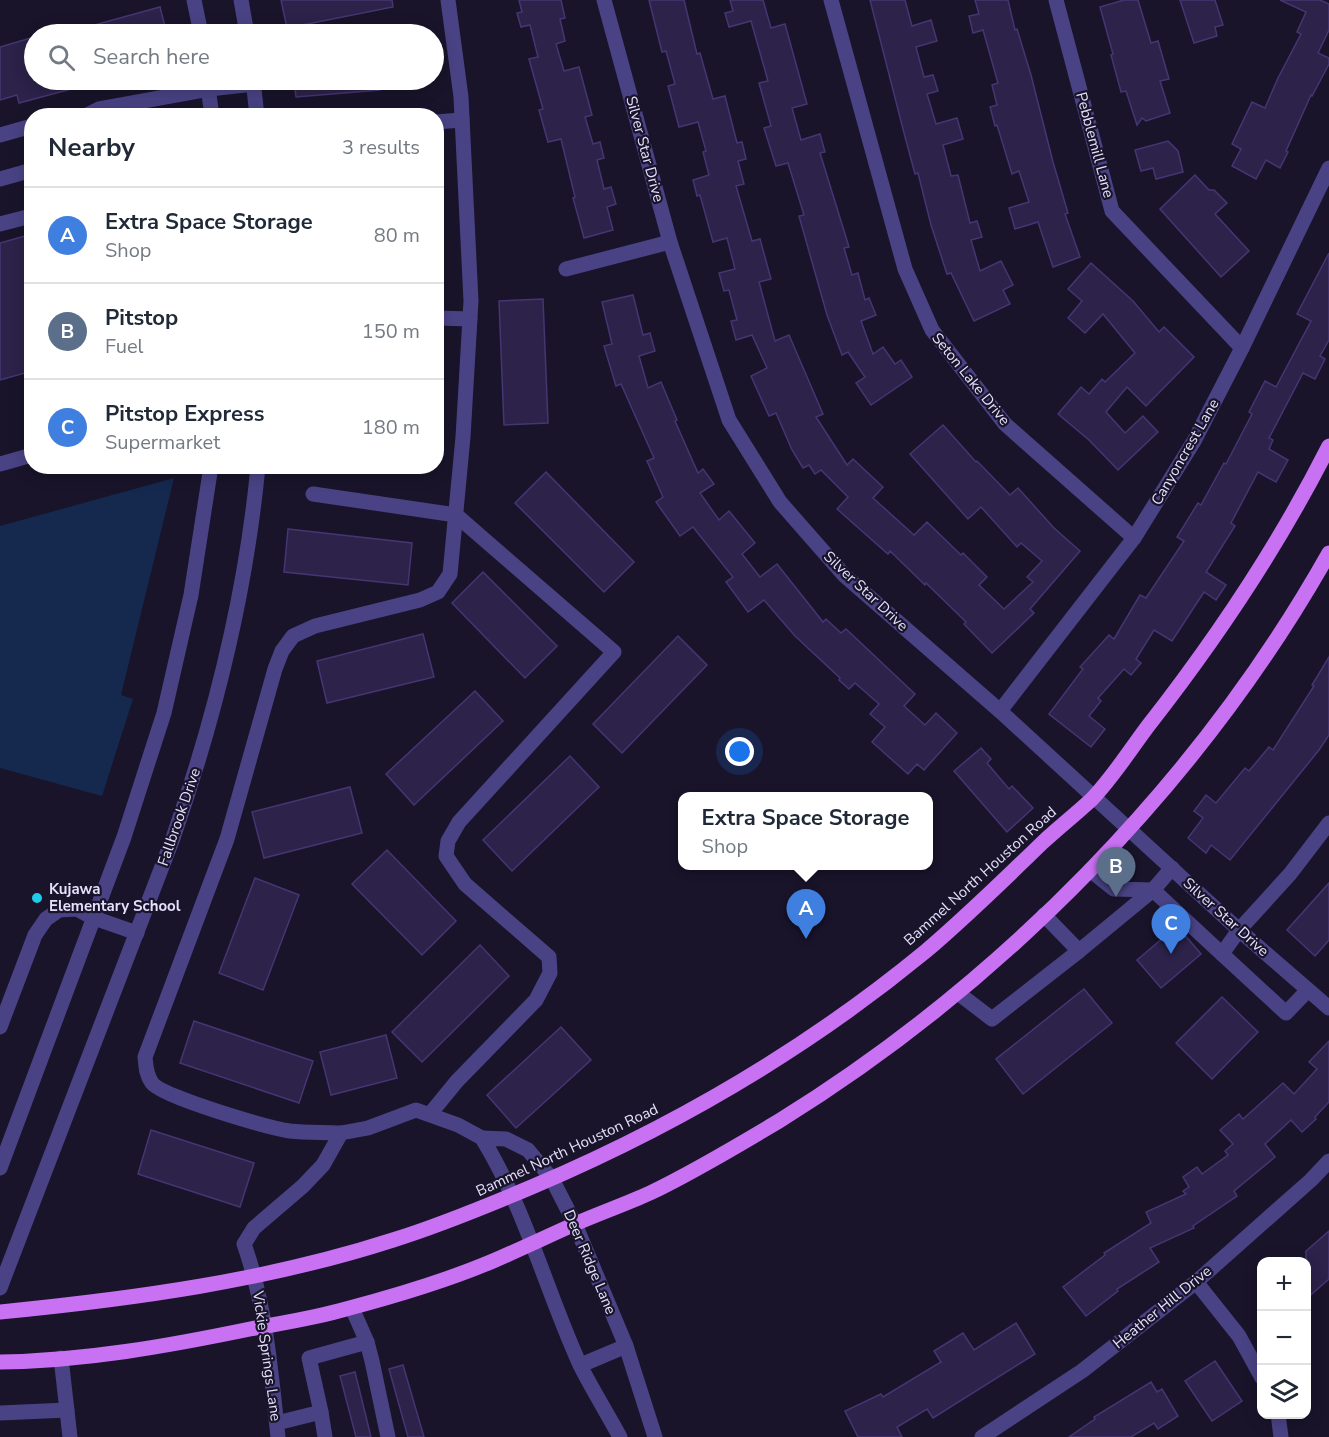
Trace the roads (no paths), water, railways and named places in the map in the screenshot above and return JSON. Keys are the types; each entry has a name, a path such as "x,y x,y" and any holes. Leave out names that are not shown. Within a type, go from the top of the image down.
{"main road":[{"name":"Bammel North Houston Road","path":"0,1312 171,1292 330,1259 393,1240 471,1213 627,1145 717,1097 782,1056 852,1008 924,952 1094,796 1196,665 1311,482 1329,446"},
{"path":"0,1362 61,1358 180,1344 352,1308 490,1262 651,1193 743,1143 811,1101 874,1057 958,993 1090,870 1187,762 1238,696 1273,645 1329,553"}],"street":[{"path":"194,0 199,24"},
{"path":"241,0 245,24"},
{"path":"448,0 462,120 470,256 470,319 450,574 438,592 420,600 315,626 293,636 282,651 226,839 145,1057 146,1070 152,1083 161,1091 196,1104 290,1131 341,1133 368,1128 416,1110 458,1125 482,1138 496,1160 512,1196 581,1365 620,1437"},
{"name":"Silver Star Drive","path":"604,0 670,242 729,420 780,502 844,575 1000,711 1239,930 1329,1008"},
{"name":"Seton Lake Drive","path":"831,0 905,269 932,330 1005,424 1134,538"},
{"name":"Pebblemill Lane","path":"1056,0 1112,211 1242,348"},
{"path":"103,108 182,90"},
{"path":"209,90 211,108"},
{"path":"255,90 256,108"},
{"path":"444,121 462,120"},
{"path":"0,135 24,128"},
{"name":"Canyoncrest Lane","path":"1000,711 1134,538 1194,441 1242,348 1329,168"},
{"path":"0,179 24,172"},
{"path":"0,224 24,218"},
{"path":"566,269 670,242"},
{"path":"444,318 470,319"},
{"path":"0,464 24,457"},
{"path":"0,1168 128,826 164,713 191,595 210,474"},
{"name":"Fallbrook Drive","path":"0,1288 181,816 210,722 239,599 257,474"},
{"path":"313,494 456,514 614,652 459,822 448,841 446,856 465,884 549,957 550,972 536,1000 457,1081 430,1114"},
{"path":"1222,954 1239,930 1290,874 1329,823"},
{"path":"958,993 992,1020 1153,890 1172,868"},
{"path":"1090,870 1114,889 1153,890 1286,1013 1308,990"},
{"path":"0,1027 35,935 46,919 60,910 76,909 137,933"},
{"path":"1044,915 1079,951"},
{"name":"Vickie Springs Lane","path":"278,1430 265,1326 255,1275 244,1244 254,1228 303,1186 323,1165 341,1133"},
{"name":"Deer Ridge Lane","path":"482,1138 506,1140 528,1150 552,1179 575,1224 626,1346 656,1437"},
{"name":"Heather Hill Drive","path":"982,1437 1082,1371 1196,1282 1311,1180 1329,1161"},
{"path":"1196,1282 1239,1336 1257,1369"},
{"path":"352,1308 367,1342 388,1437"},
{"path":"325,1437 309,1358 367,1342"},
{"path":"581,1365 626,1346"},
{"path":"61,1358 70,1437"},
{"path":"0,1413 67,1410"},
{"path":"278,1430 321,1412"},
{"path":"1279,1419 1281,1437"}],"water":[{"path":"174,478 121,695 133,699 102,796 0,768 0,526"}],"place":[{"name":"Pitstop","path":"1116,897"},
{"name":"Kujawa Elementary School","path":"37,898"},
{"name":"Extra Space Storage","path":"806,939"},
{"name":"Pitstop Express","path":"1171,954"}]}
